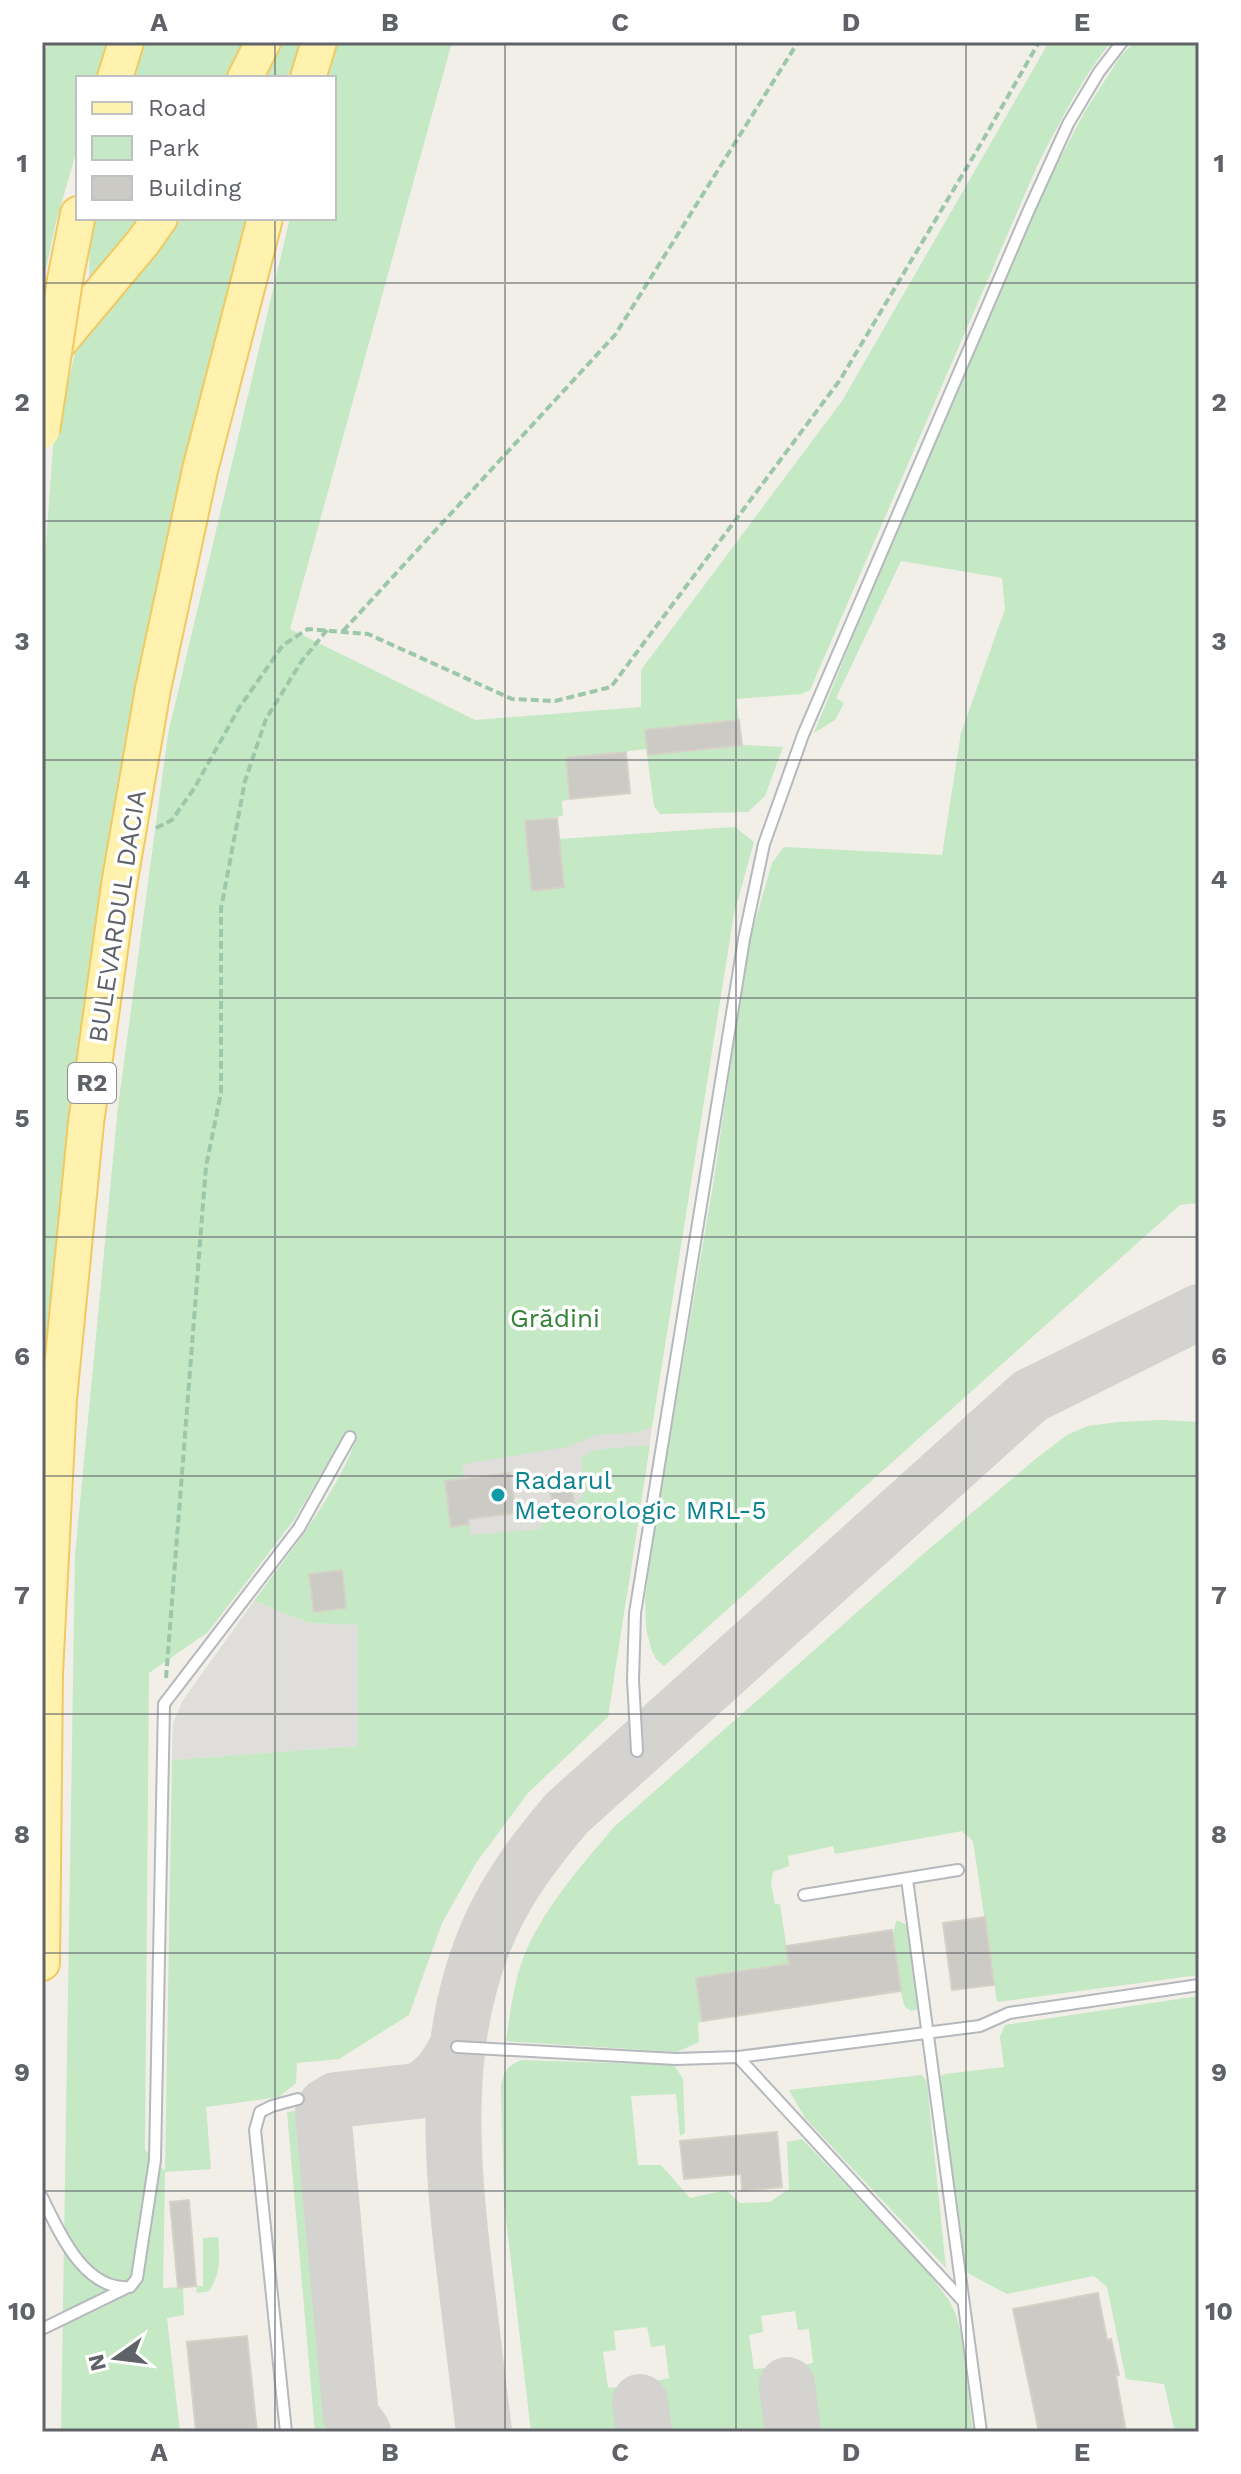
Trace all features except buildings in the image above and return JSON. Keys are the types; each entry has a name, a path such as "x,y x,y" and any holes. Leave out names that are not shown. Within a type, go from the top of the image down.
{"main road":[{"path":"116,76 126,42"},
{"path":"246,76 263,42"},
{"path":"309,76 319,42"},
{"path":"42,431 77,220"},
{"path":"42,364 159,220"},
{"name":"BULEVARDUL DACIA","path":"42,1963 50,1398 127,837 153,689 200,470 264,220"}],"lane":[{"path":"637,1751 633,1680 635,1613 744,939 764,844 803,735 1028,212 1068,124 1099,72 1122,42"},
{"path":"42,2329 130,2287 137,2278 155,2160 164,1704 299,1528 350,1437"},
{"path":"804,1895 958,1870"},
{"path":"907,1879 981,2432"},
{"path":"457,2047 676,2059 738,2057 980,2026 1009,2013 1199,1985"},
{"path":"738,2057 964,2302"},
{"path":"286,2432 255,2130 260,2112 298,2099"},
{"path":"42,2197 60,2233 81,2263 114,2288 130,2287"}],"path":[{"path":"343,631 615,335 798,42"},
{"path":"127,837 145,834 172,820 195,787 239,708 283,645 308,629 368,634 512,699 555,701 611,687 840,380 1039,42"},
{"path":"164,1704 206,1166 221,1093 221,909 245,781 266,719 301,662 327,630"}],"shaded area":[{"path":"652,1427 627,1597 484,1613 469,1525 451,1527 446,1435"},
{"path":"254,1601 309,1623 358,1625 358,1746 172,1760 173,1723 183,1700"}],"green space":[{"path":"50,42 108,42 99,76 76,76 76,153 56,222 42,288 42,55"},
{"path":"141,42 249,42 234,76 131,76"},
{"path":"273,42 306,42 297,76 257,76"},
{"name":"Grădini","path":"338,42 452,42 290,629 475,720 641,707 641,670 842,401 1049,42 1111,42 1081,86 1038,164 810,690 801,694 736,699 739,720 645,730 647,749 566,758 570,799 562,801 563,816 525,821 533,891 564,887 559,839 735,827 754,842 734,914 652,1427 639,1432 596,1435 567,1447 463,1464 463,1479 446,1481 452,1526 469,1524 471,1535 542,1529 539,1510 554,1507 555,1512 575,1508 586,1490 581,1458 594,1450 650,1445 608,1717 528,1793 476,1863 442,1923 409,2015 339,2059 297,2063 296,2083 279,2097 206,2107 211,2169 165,2172 163,2288 183,2287 184,2315 167,2318 180,2432 61,2432 75,1555 118,1107 168,734 290,220 336,220 336,76 327,76","holes":["346,1431 358,1435 349,1458 298,1542 254,1601 309,1623 358,1625 358,1746 172,1760 165,2171 145,2150 149,1673 208,1632 294,1520"]},
{"path":"1134,42 1199,42 1199,1203 1180,1205 664,1666 651,1649 646,1628 645,1599 714,1179 747,950 772,863 784,847 942,855 961,733 1005,609 1002,578 901,561 836,698 844,703 835,720 814,733 906,506 1039,199 1084,113 1120,57"},
{"path":"93,220 144,220 89,288"},
{"path":"173,220 253,220 47,1377 42,1377 42,599 53,447 78,340"},
{"path":"742,745 783,747 765,796 748,812 660,814 654,806 647,755"},
{"path":"1162,1420 1199,1422 1199,1975 997,2002 973,1841 962,1831 835,1854 833,1846 788,1856 789,1866 773,1872 771,1884 775,1904 780,1904 789,1964 696,1978 702,2021 698,2023 699,2042 677,2052 506,2041 516,1981 530,1943 562,1890 614,1827 922,1555 1067,1435 1088,1426"},
{"path":"897,1920 907,1925 919,2001 918,2009 911,2011 905,2007 895,1962 893,1939"},
{"path":"1199,1996 1199,2432 1175,2432 1164,2384 1126,2379 1107,2287 1094,2276 1007,2294 964,2271 940,2081 945,2074 1004,2067 1000,2037 1005,2025"},
{"path":"521,2060 674,2065 683,2079 685,2133 680,2136 676,2094 631,2096 638,2165 661,2165 690,2198 726,2190 740,2203 770,2202 789,2189 787,2142 802,2139 920,2262 949,2300 961,2333 973,2432 804,2432 798,2384 805,2382 803,2365 813,2363 809,2329 798,2330 795,2311 761,2316 763,2332 749,2335 754,2369 766,2368 769,2387 775,2387 781,2432 654,2432 650,2401 658,2400 655,2381 669,2378 665,2345 651,2347 647,2327 614,2331 616,2350 603,2352 608,2388 619,2387 622,2403 627,2402 632,2432 531,2432 504,2202 501,2087 506,2070"},
{"path":"922,2075 927,2083 946,2268 805,2118 789,2090"},
{"path":"296,2111 302,2115 329,2432 315,2432 287,2112"},
{"path":"218,2237 216,2278 209,2291 197,2293 196,2286 203,2286 203,2238"}],"taxiway":[{"path":"484,2432 460,2231 454,2096 464,2008 475,1965 499,1908 516,1879 567,1813 1030,1396 1199,1312"},
{"path":"363,2432 351,2416 323,2112 336,2100 417,2091 441,2073 457,2047"},
{"path":"787,2385 793,2432"},
{"path":"640,2402 644,2432"}],"place":[{"name":"Radarul Meteorologic MRL-5","path":"498,1495"}]}
